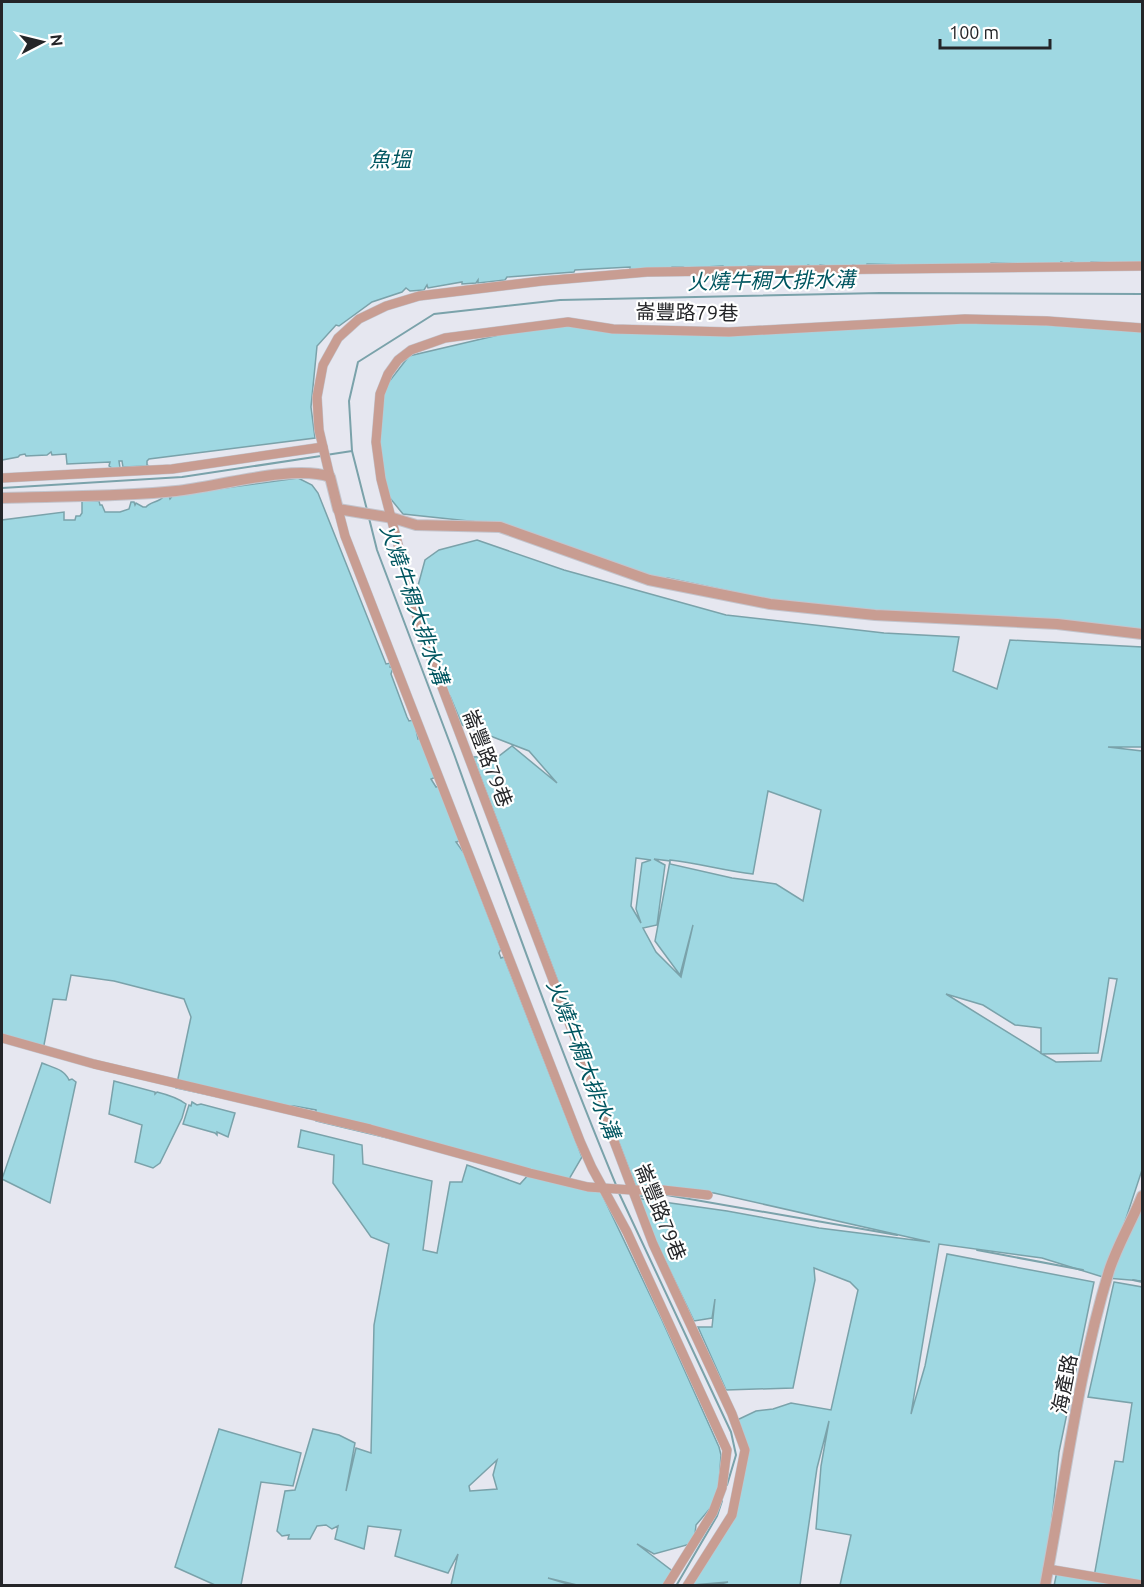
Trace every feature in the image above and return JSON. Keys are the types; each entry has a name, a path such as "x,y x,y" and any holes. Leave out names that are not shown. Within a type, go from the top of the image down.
{"street":[{"path":"667,1586 713,1512 722,1488 727,1450 627,1232 580,1141 345,536 320,430 317,397 323,365 338,338 360,319 386,306 419,296 647,272 1143,266"},
{"name":"崙豐路79巷","path":"687,1586 732,1515 746,1450 732,1414 653,1244 420,629 393,518 381,479 376,442 380,394 388,374 398,360 411,350 445,338 568,322 613,329 729,332 965,320 1047,321 1143,328"},
{"path":"2,478 172,469 323,447"},
{"path":"2,498 175,491 293,473 321,474 330,477"},
{"path":"338,509 393,518 416,525 500,527 649,580 770,604 874,615 1057,624 1143,634"},
{"path":"2,1038 94,1064 370,1129 530,1173 604,1189 663,1190 708,1195"},
{"name":"海產路","path":"1045,1586 1080,1397 1102,1297 1110,1269 1143,1196"},
{"path":"1048,1569 1143,1585"}],"water":[{"name":"魚塭","path":"2,2 1142,2 1142,264 991,263 988,267 867,264 865,268 853,265 852,269 820,265 817,268 808,265 806,267 748,266 747,268 672,267 671,269 630,269 630,267 507,277 505,280 478,283 478,280 476,283 462,284 462,282 428,288 427,285 424,290 410,291 406,288 402,292 372,302 339,326 336,325 317,346 311,407 315,438 149,459 147,465 149,466 123,467 122,461 119,461 120,468 109,469 112,468 109,466 110,462 67,464 66,454 52,455 51,452 47,455 26,456 25,454 2,460"},
{"path":"953,323 1033,324 1142,331 1142,634 804,607 667,578 665,586 478,522 403,514 385,492 375,430 381,392 409,356 507,333 570,325 615,333"},
{"path":"298,478 312,485 318,493 386,664 391,663 390,667 393,668 391,674 407,717 409,721 414,720 418,739 420,738 436,777 431,779 436,787 439,786 460,841 456,842 464,853 501,949 499,953 501,958 504,957 582,1157 568,1181 316,1121 316,1110 294,1106 261,1106 176,1088 191,1017 184,999 114,981 71,975 66,1000 53,999 43,1050 2,1039 2,520 64,512 64,520 75,520 76,516 82,513 82,501 99,501 105,512 120,512 129,509 131,502 146,507 164,496 169,496 170,499 173,495"},
{"path":"477,540 564,570 726,615 884,633 959,637 953,671 997,689 1010,640 1142,647 1142,747 1108,747 1142,751 1142,1170 1110,1267 1142,1189 1142,1281 1106,1278 1042,1258 939,1244 911,1414 925,1366 947,1254 1094,1282 1059,1452 1045,1585 840,1585 851,1535 816,1529 821,1466 829,1421 817,1468 800,1585 717,1585 728,1582 692,1585 732,1515 745,1454 735,1421 756,1411 773,1409 791,1403 831,1410 858,1290 850,1282 814,1268 815,1280 793,1388 726,1390 698,1327 712,1327 715,1299 712,1318 694,1321 635,1198 727,1211 819,1228 930,1242 714,1193 637,1190 473,757 499,756 512,746 557,783 529,751 462,725 450,696 444,695 416,593 425,560 439,550","holes":["768,791 821,810 803,901 776,884 732,878 670,864 670,860 753,874","636,858 651,860 642,863 636,909 641,923 631,906","654,859 670,861 655,941 680,975 693,925 681,977 656,952 643,928 657,925 665,865","1109,978 1117,979 1101,1061 1056,1062 1042,1054 1098,1053","946,994 983,1005 1015,1025 1041,1028 1041,1053"]},
{"path":"42,1063 58,1069 69,1080 76,1082 50,1203 2,1179"},
{"path":"114,1081 155,1092 155,1094 157,1092 186,1104 182,1118 160,1163 153,1168 135,1162 142,1125 109,1114"},
{"path":"192,1102 235,1113 228,1137 183,1124"},
{"path":"301,1130 362,1145 363,1164 432,1181 423,1250 437,1253 450,1182 462,1182 467,1165 520,1184 530,1173 599,1188 662,1320 721,1455 718,1499 696,1525 694,1543 654,1554 637,1544 675,1573 667,1585 577,1585 548,1578 571,1585 451,1585 458,1554 448,1573 395,1556 401,1530 368,1526 364,1549 335,1539 338,1526 332,1529 326,1525 317,1526 310,1539 288,1539 289,1535 282,1536 277,1531 285,1491 295,1490 313,1429 339,1435 355,1443 346,1491 356,1448 371,1453 374,1325 389,1244 371,1237 333,1183 334,1155 298,1147","holes":["497,1460 493,1475 497,1489 470,1491 469,1486"]},
{"path":"1114,1282 1142,1287 1142,1585 1054,1586 1057,1571 1094,1577 1115,1461 1123,1462 1132,1403 1088,1397"},
{"path":"219,1429 301,1453 293,1486 261,1482 241,1585 215,1585 175,1567"}],"waterway":[{"name":"火燒牛稠大排水溝","path":"367,510 352,451 349,401 358,362 434,314 560,300 880,293 1142,294"},
{"path":"326,455 352,451"},
{"path":"2,488 182,477 321,456"},
{"name":"火燒牛稠大排水溝","path":"369,518 377,550 532,971 616,1185"},
{"name":"火燒牛稠大排水溝","path":"619,1193 731,1432 736,1455 727,1485"},
{"path":"637,1197 655,1194"},
{"path":"661,1194 897,1235"},
{"path":"977,1250 1083,1270"},
{"path":"1133,1280 1142,1282"},
{"name":"火燒牛稠大排水溝","path":"676,1586 717,1516 722,1501"}]}
